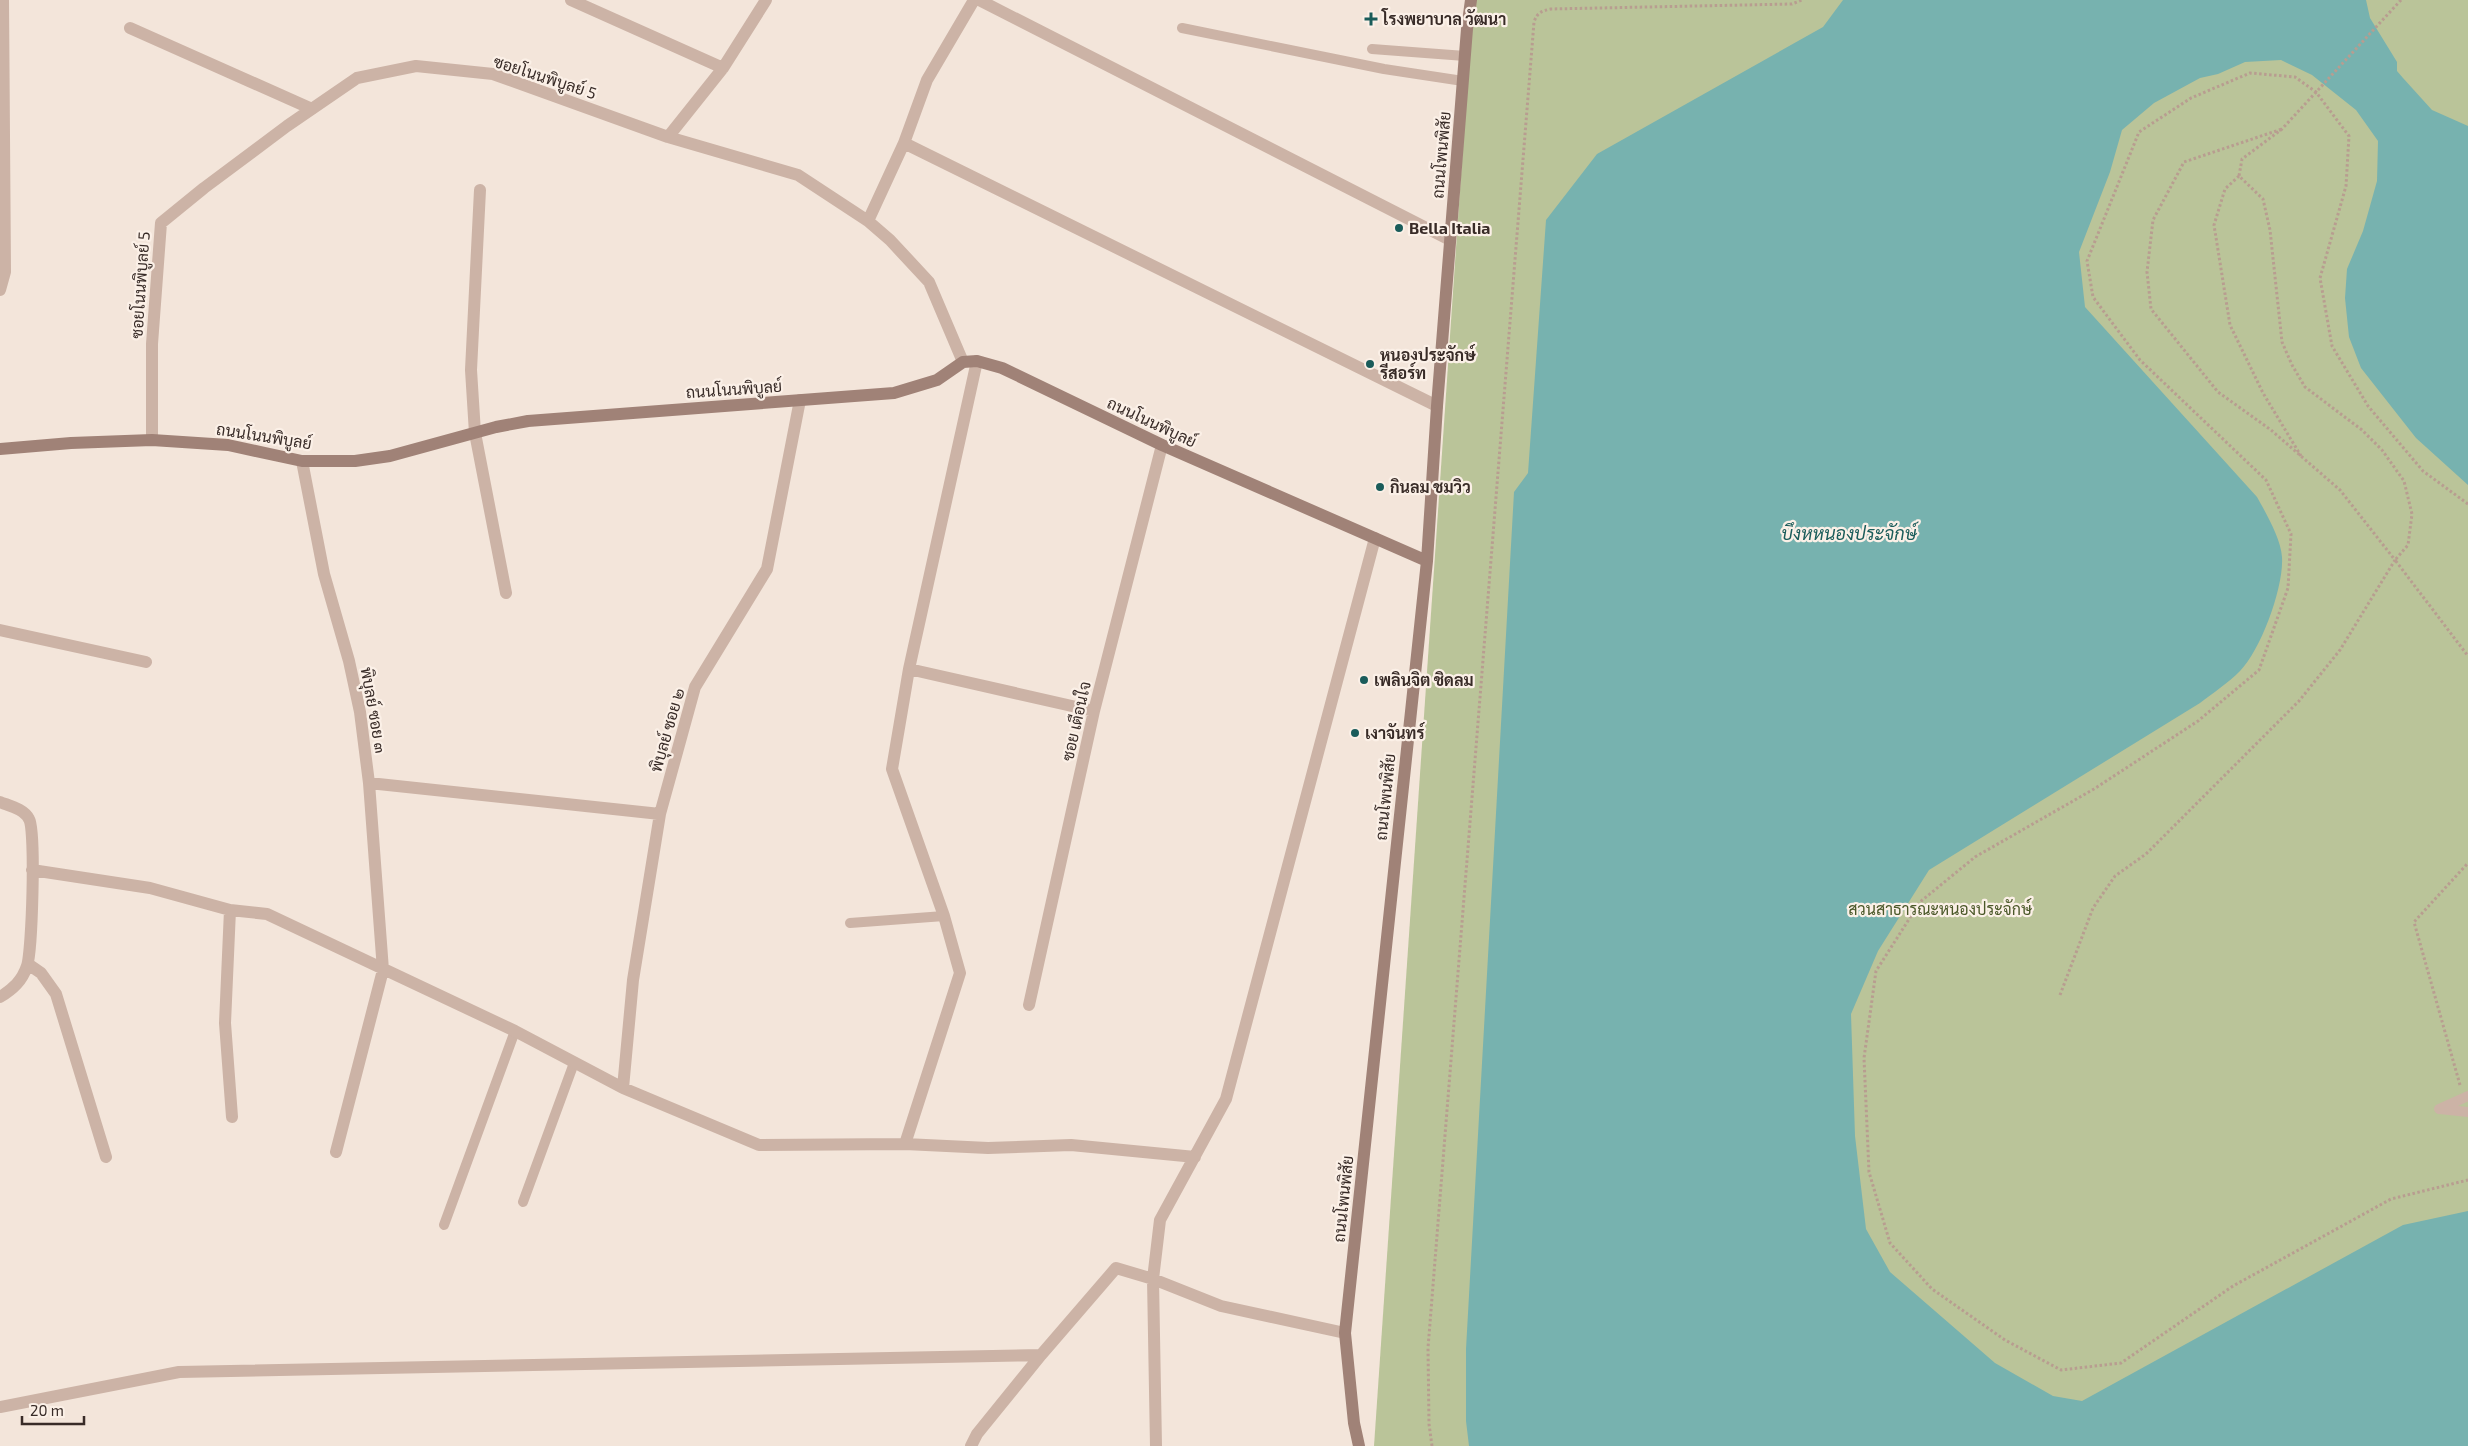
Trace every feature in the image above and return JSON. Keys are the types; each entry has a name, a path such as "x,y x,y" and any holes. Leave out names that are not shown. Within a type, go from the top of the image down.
{"street":[{"path":"0,290 5,272 3,0"},
{"path":"571,0 723,68"},
{"path":"668,137 723,68 766,0"},
{"path":"868,221 904,143 927,80 974,0"},
{"path":"979,0 1450,240"},
{"name":"ถนนโพนพิสัย","path":"1359,1446 1354,1423 1345,1334 1427,561 1450,240 1471,0"},
{"path":"130,28 312,109"},
{"name":"ซอยโนนพิบูลย์ 5","path":"152,440 152,344 161,224 204,188 357,78 416,66 494,74 668,137 798,175 868,221 890,240 928,282 963,362"},
{"path":"904,143 1437,406"},
{"path":"480,190 471,361 475,433 506,593"},
{"path":"905,1144 960,973 944,916 892,769 909,668 977,361"},
{"name":"ถนนโนนพิบูลย์","path":"0,449 71,443 152,440 228,445 302,460 356,461 390,456 528,421 894,392 937,380 963,362 977,361 1002,368 1162,445 1427,561"},
{"name":"พิบุลย์ ซอย ๒","path":"622,1088 633,980 660,814 695,687 767,568 800,400"},
{"name":"ซอย เตือนใจ","path":"1029,1005 1094,711 1162,445"},
{"name":"พิบุลย์ ซอย ๓","path":"302,460 324,574 349,661 360,712 369,783 383,970 336,1152"},
{"path":"1156,1446 1153,1279 1160,1220 1226,1099 1375,538"},
{"path":"0,630 146,662"},
{"path":"909,668 1094,711"},
{"path":"369,783 660,814"},
{"path":"0,802 22,811 29,819 32,829 28,964 19,982 0,997"},
{"path":"32,870 150,888 230,910 267,914 383,970 515,1030 622,1088 759,1145 905,1144 988,1148 1072,1145 1195,1158"},
{"path":"230,910 226,1023 232,1117"},
{"path":"28,964 41,973 56,994 106,1157"},
{"path":"971,1446 977,1434 1041,1355 1116,1268 1153,1279 1221,1306 1345,1334"},
{"path":"0,1407 179,1372 1041,1355"}],"lane":[{"path":"1182,28 1384,69 1463,81"},
{"path":"1372,49 1465,56"},
{"path":"850,923 944,916"},
{"path":"444,1225 515,1030"},
{"path":"523,1202 574,1063"},
{"path":"2466,1097 2439,1109 2468,1112"}],"path":[{"path":"1432,1446 1429,1424 1428,1348 1534,22 1536,16 1542,10 1551,8 1792,4 1802,0"},
{"path":"2303,458 2263,393 2230,325 2214,225 2225,188 2239,176 2242,159 2282,129 2401,0"},
{"path":"2468,504 2423,471 2368,406 2332,346 2320,278 2346,186 2348,136 2316,92 2295,78 2250,73 2191,98 2139,132 2087,261 2093,297 2140,360 2266,480 2291,534 2288,588 2259,670 2198,720 2094,789 1975,857 1920,902 1876,970 1864,1058 1869,1172 1890,1243 1932,1289 2005,1340 2061,1370 2121,1363 2233,1286 2391,1199 2468,1180"},
{"path":"2282,129 2184,162 2153,220 2146,272 2151,309 2218,392 2270,430 2340,490 2468,656"},
{"path":"2060,994 2093,908 2115,876 2146,854 2165,836 2299,701 2340,650 2395,560 2408,545 2412,514 2404,481 2382,450 2362,430 2305,387 2292,365 2282,342 2270,230 2263,199 2239,176"},
{"path":"2466,1097 2414,922 2468,863"}],"green space":[{"name":"สวนสาธารณะหนองประจักษ์","path":"1473,0 2468,0 2468,1446 1374,1446"}],"water":[{"name":"บึงหหนองประจักษ์","path":"1843,0 2366,0 2370,18 2397,62 2397,71 2432,110 2468,126 2468,485 2416,438 2361,368 2349,337 2345,298 2347,269 2363,231 2377,181 2378,141 2356,110 2312,75 2281,60 2245,62 2218,74 2200,78 2154,103 2122,130 2110,172 2079,252 2085,307 2257,497 2272,526 2281,550 2282,570 2275,601 2256,649 2231,680 2200,703 1929,870 1878,951 1851,1014 1855,1136 1866,1229 1890,1272 1995,1363 2053,1396 2082,1401 2403,1225 2468,1211 2468,1446 1469,1446 1466,1421 1466,1349 1514,492 1528,473 1546,220 1597,154 1823,27"}],"place":[{"name":"โรงพยาบาล วัฒนา","path":"1371,19"},
{"name":"Bella Italia","path":"1399,228"},
{"name":"หนองประจักษ์ รีสอร์ท","path":"1370,364"},
{"name":"กินลม ชมวิว","path":"1380,487"},
{"name":"เพลินจิต ชิดลม","path":"1364,680"},
{"name":"เงาจันทร์","path":"1355,733"}]}
